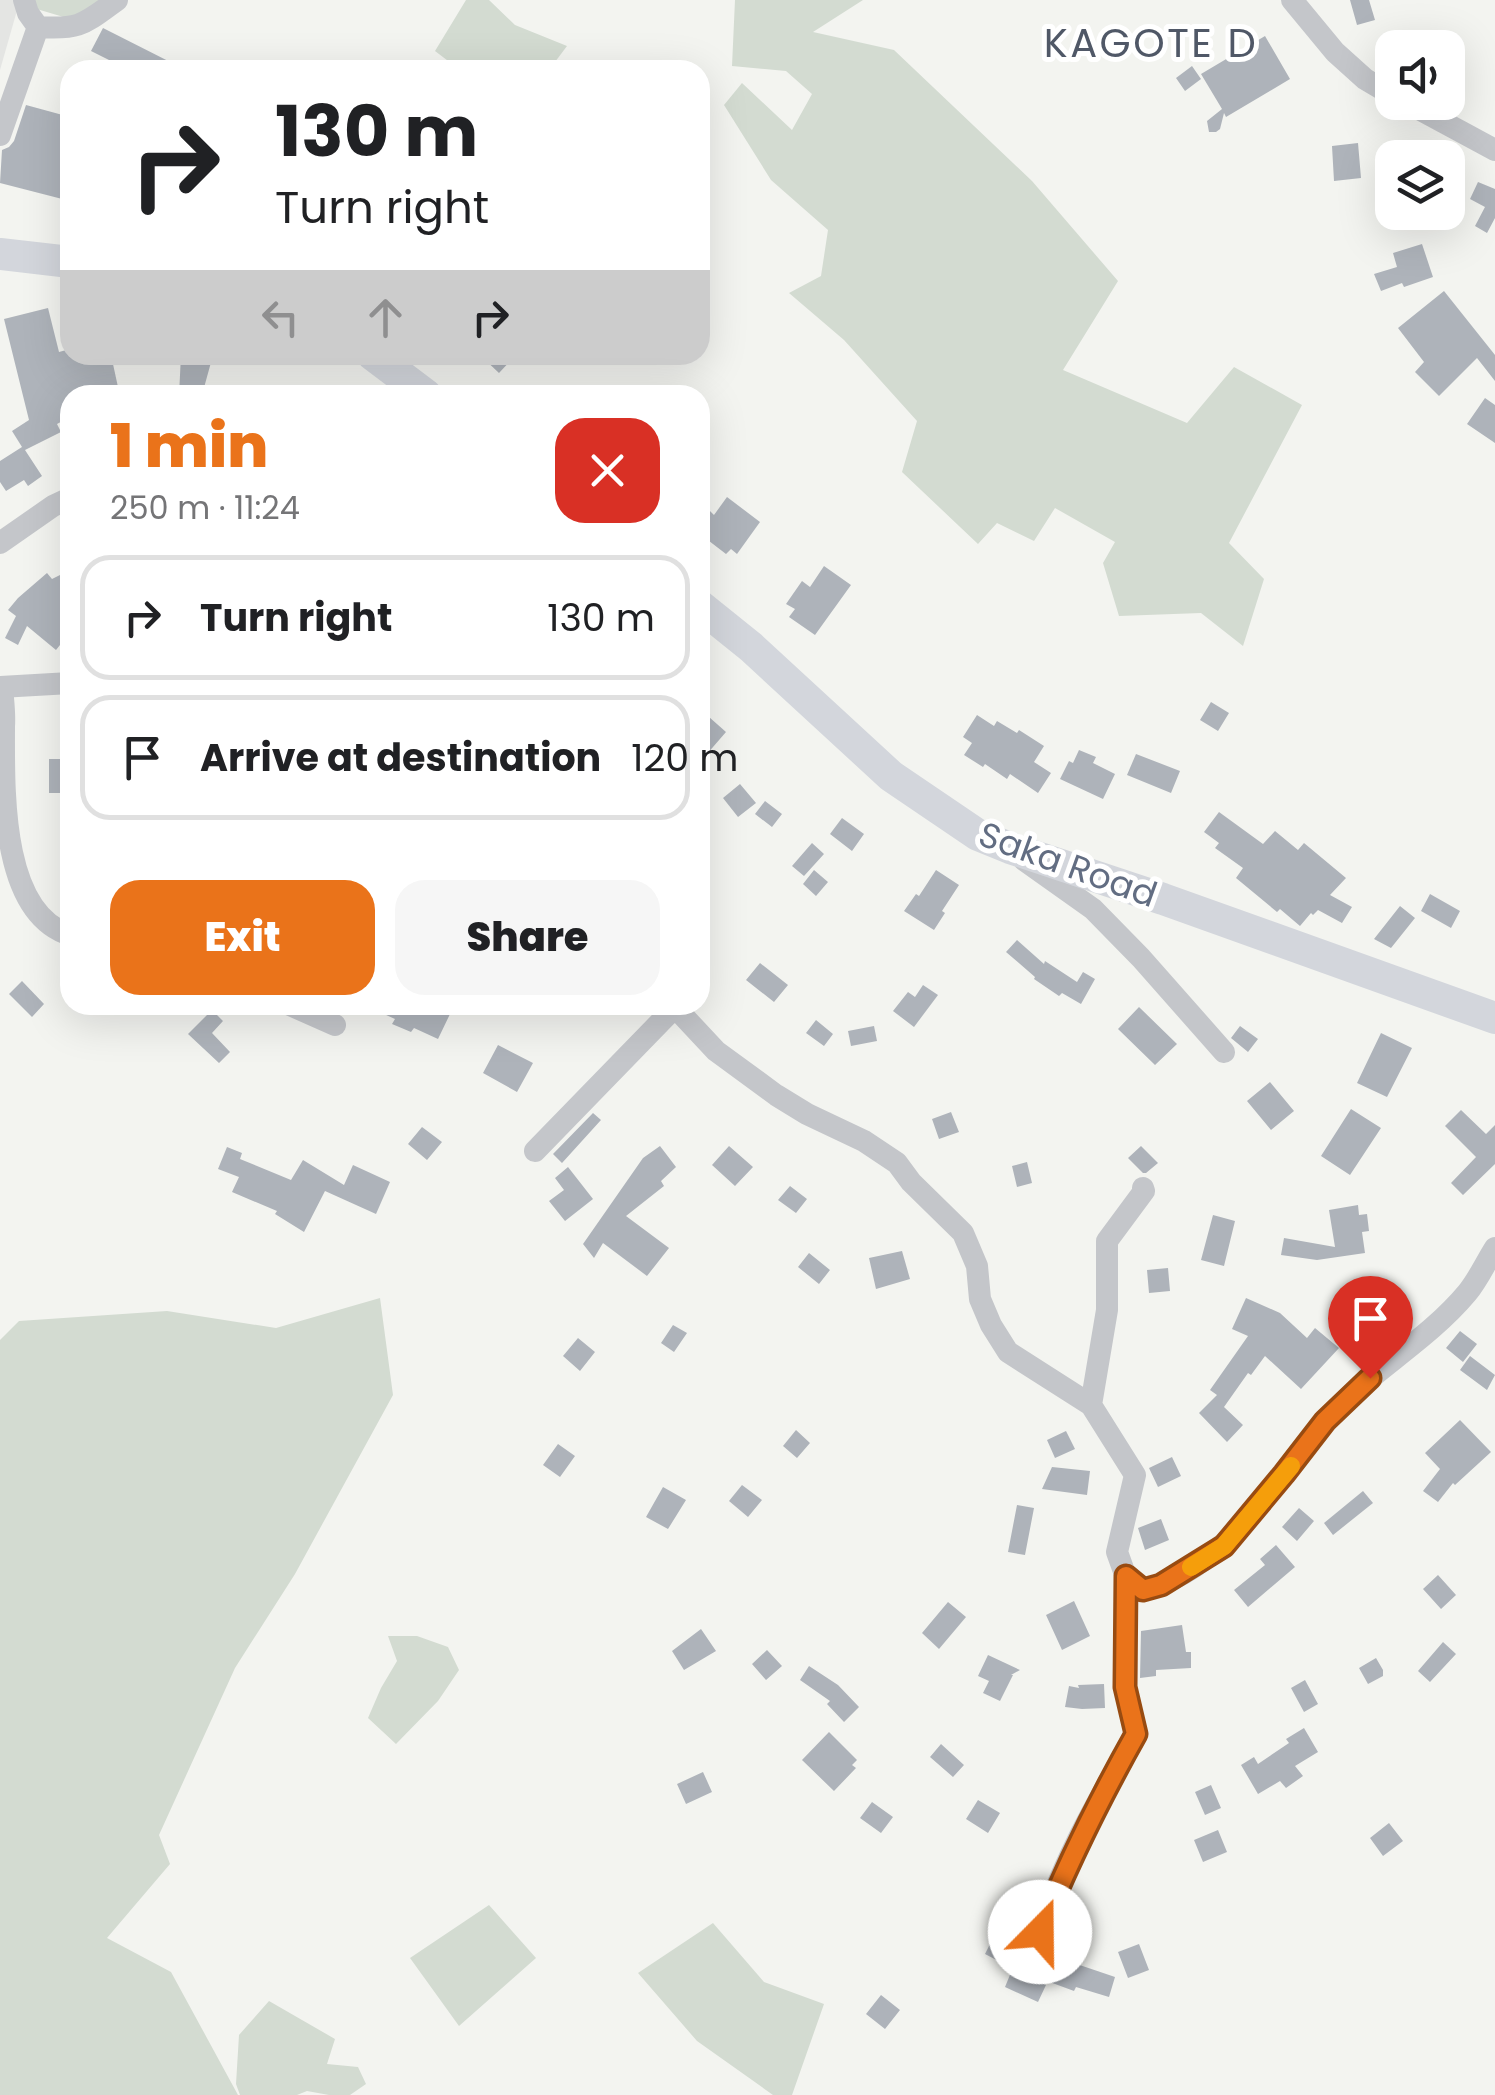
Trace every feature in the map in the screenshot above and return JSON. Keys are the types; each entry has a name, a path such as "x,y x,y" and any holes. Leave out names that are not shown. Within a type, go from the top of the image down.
{"main road":[{"path":"0,254 60,261"},
{"path":"386,365 413,385"},
{"name":"Saka Road","path":"710,614 892,776 978,835 1495,1018"}],"street":[{"path":"24,0 38,28"},
{"path":"38,28 72,28 117,0"},
{"path":"1292,0 1335,52 1375,85"},
{"path":"0,134 38,28"},
{"path":"1439,120 1495,150"},
{"path":"0,544 60,503"},
{"path":"60,683 1,687 2,826 10,866 23,898 37,916 60,932"},
{"path":"1010,848 1093,909 1224,1052"},
{"path":"312,1015 335,1025"},
{"path":"536,1150 665,1015"},
{"path":"682,1015 716,1051 776,1096 864,1141 897,1163 962,1233 977,1266 980,1299 990,1325 1008,1352 1091,1405 1134,1475 1116,1552 1126,1576 1125,1687 1136,1734 1095,1806 1037,1944"},
{"path":"1091,1405 1107,1310 1107,1241 1143,1188"},
{"path":"1126,1576 1143,1590 1161,1585 1224,1546 1325,1421 1370,1378 1432,1329 1468,1291 1495,1248"}],"shaded area":[{"path":"0,0 18,0 18,7 0,70"},
{"path":"30,0 106,0 77,21 30,7"},
{"path":"466,0 489,0 515,25 567,46 556,60 447,60 435,51"},
{"path":"735,0 863,0 813,32 894,50 1032,181 1118,281 1063,370 1187,423 1234,367 1302,405 1229,543 1264,579 1243,646 1201,613 1119,616 1103,563 1115,542 1055,508 1034,541 997,523 978,544 902,472 917,421 844,340 789,293 821,276 828,230 771,180 724,105 742,83 792,130 812,94 786,71 732,66"},
{"path":"380,1298 393,1395 295,1574 235,1668 159,1835 170,1864 107,1938 171,1972 238,2095 0,2095 0,1340 19,1321 167,1311 276,1328"},
{"path":"388,1636 417,1636 448,1647 459,1670 438,1701 396,1744 368,1718 397,1661"},
{"path":"489,1905 536,1958 459,2026 410,1958"},
{"path":"713,1923 764,1982 824,2004 792,2095 773,2095 697,2041 638,1973"},
{"path":"269,2001 335,2039 327,2064 358,2067 366,2084 350,2095 307,2091 297,2095 240,2095 236,2084 239,2035"}],"building":[{"path":"1350,0 1369,0 1375,20 1357,25"},
{"path":"103,28 166,60 109,60 91,51"},
{"path":"1265,36 1290,79 1226,117 1224,113 1220,129 1209,132 1207,121 1222,109 1201,74"},
{"path":"1192,66 1201,79 1185,91 1176,78"},
{"path":"26,105 60,114 60,198 0,183 2,150 14,141"},
{"path":"1358,143 1361,178 1334,181 1332,146"},
{"path":"1478,182 1495,189 1495,218 1487,233 1475,226 1485,207 1470,199"},
{"path":"1422,244 1433,277 1381,291 1374,274 1397,267 1393,253"},
{"path":"1444,291 1495,355 1495,381 1477,358 1439,396 1415,372 1424,362 1398,328"},
{"path":"48,308 60,365 113,365 118,385 60,385 60,432 25,450 42,476 28,486 24,480 6,491 0,482 0,461 22,447 12,431 29,420 4,319"},
{"path":"180,365 210,365 205,385 180,385"},
{"path":"491,365 507,365 499,373"},
{"path":"1485,398 1495,405 1495,443 1467,424"},
{"path":"727,497 760,522 737,554 731,549 726,554 710,542 710,511 714,515"},
{"path":"824,566 851,585 815,635 789,617 795,609 786,604 802,581 810,587"},
{"path":"47,573 52,579 60,575 60,645 56,650 27,626 18,645 5,638 16,616 8,610"},
{"path":"1211,702 1229,713 1218,731 1200,720"},
{"path":"977,715 994,726 997,721 1017,733 1019,730 1044,746 1034,762 1051,773 1038,793 1010,774 1007,779 964,755 972,743 963,737"},
{"path":"710,718 726,732 710,750"},
{"path":"1079,750 1096,757 1093,763 1115,774 1103,799 1060,779"},
{"path":"1136,754 1180,771 1171,793 1127,775"},
{"path":"49,759 60,759 60,793 49,793"},
{"path":"740,784 756,803 738,817 723,798"},
{"path":"765,801 782,814 772,827 755,814"},
{"path":"1219,812 1263,844 1275,831 1298,850 1304,843 1346,878 1330,895 1352,907 1342,923 1318,910 1300,926 1236,878 1243,868 1215,848 1219,843 1204,832"},
{"path":"842,818 864,834 852,851 830,834"},
{"path":"812,843 824,854 804,876 792,866"},
{"path":"814,870 828,882 816,896 803,884"},
{"path":"936,870 959,885 934,930 904,911"},
{"path":"1430,894 1460,911 1451,928 1421,911"},
{"path":"1400,906 1415,918 1391,948 1374,939"},
{"path":"1017,940 1044,964 1045,961 1077,982 1083,972 1095,979 1081,1004 1062,993 1059,996 1034,979 1006,952"},
{"path":"760,963 788,985 774,1002 746,980"},
{"path":"22,981 44,1004 32,1017 9,994"},
{"path":"923,985 938,995 914,1027 893,1011 908,992 915,997"},
{"path":"1139,1007 1177,1044 1155,1065 1118,1029"},
{"path":"207,1015 217,1015 223,1021 212,1033 230,1052 219,1063 188,1034"},
{"path":"386,1015 450,1015 438,1039 414,1028 411,1032 392,1024 395,1019"},
{"path":"816,1020 833,1034 824,1046 806,1033"},
{"path":"874,1026 877,1041 851,1046 848,1031"},
{"path":"1240,1026 1258,1039 1248,1052 1231,1038"},
{"path":"1381,1033 1412,1048 1387,1097 1357,1083"},
{"path":"498,1045 533,1063 517,1092 483,1073"},
{"path":"1270,1082 1294,1111 1271,1130 1247,1101"},
{"path":"1351,1109 1381,1128 1350,1175 1321,1156"},
{"path":"1461,1110 1486,1134 1495,1125 1495,1164 1463,1195 1451,1183 1476,1157 1445,1126"},
{"path":"951,1112 959,1132 939,1139 932,1119"},
{"path":"593,1113 601,1120 562,1163 553,1154"},
{"path":"422,1127 442,1142 427,1160 408,1144"},
{"path":"660,1146 676,1167 661,1181 664,1186 626,1216 669,1248 647,1276 603,1243 594,1258 583,1244 643,1158"},
{"path":"729,1146 753,1167 735,1186 712,1165"},
{"path":"1141,1146 1158,1163 1146,1173 1128,1158"},
{"path":"227,1147 242,1153 240,1159 291,1180 303,1160 344,1185 353,1165 390,1182 376,1214 325,1191 304,1232 275,1214 277,1211 232,1192 239,1177 218,1169"},
{"path":"1027,1162 1032,1183 1017,1187 1012,1166"},
{"path":"568,1167 593,1199 565,1221 549,1201 564,1190 555,1178"},
{"path":"790,1186 807,1199 796,1213 778,1200"},
{"path":"1358,1205 1359,1215 1367,1214 1369,1231 1362,1232 1365,1253 1317,1260 1281,1255 1284,1238 1335,1247 1329,1210"},
{"path":"1213,1215 1235,1221 1224,1266 1201,1260"},
{"path":"902,1251 910,1279 876,1289 869,1258"},
{"path":"809,1253 830,1270 819,1284 798,1267"},
{"path":"1168,1268 1170,1291 1149,1293 1147,1270"},
{"path":"1246,1298 1280,1313 1307,1338 1315,1328 1339,1348 1301,1389 1265,1356 1224,1407 1243,1425 1227,1442 1199,1413 1217,1395 1210,1390 1248,1336 1232,1329"},
{"path":"673,1325 687,1333 674,1352 661,1343"},
{"path":"1460,1331 1477,1344 1463,1362 1446,1348"},
{"path":"578,1338 595,1352 580,1371 563,1356"},
{"path":"1470,1356 1495,1375 1487,1390 1460,1370"},
{"path":"1460,1420 1491,1452 1453,1483 1438,1502 1423,1491 1440,1469 1425,1453"},
{"path":"796,1430 810,1443 797,1458 783,1446"},
{"path":"1066,1431 1075,1449 1055,1458 1047,1440"},
{"path":"558,1444 575,1456 560,1477 543,1465"},
{"path":"1172,1457 1181,1476 1158,1487 1149,1468"},
{"path":"1052,1467 1090,1471 1087,1495 1042,1489"},
{"path":"742,1485 762,1500 748,1517 729,1501"},
{"path":"663,1487 686,1500 668,1529 646,1517"},
{"path":"1363,1491 1373,1503 1333,1535 1324,1523"},
{"path":"1017,1505 1034,1508 1025,1555 1008,1552"},
{"path":"1299,1508 1314,1521 1297,1541 1282,1527"},
{"path":"1161,1519 1169,1540 1145,1550 1138,1528"},
{"path":"1276,1545 1295,1567 1248,1607 1234,1590 1265,1565 1260,1559"},
{"path":"1438,1575 1456,1595 1441,1609 1423,1589"},
{"path":"1074,1601 1090,1636 1062,1650 1046,1615"},
{"path":"948,1602 966,1617 939,1649 922,1633"},
{"path":"1182,1625 1186,1652 1191,1652 1191,1668 1156,1670 1156,1676 1140,1678 1141,1631"},
{"path":"701,1629 716,1651 684,1670 672,1651"},
{"path":"1443,1642 1456,1654 1430,1682 1418,1671"},
{"path":"767,1650 782,1666 766,1680 752,1664"},
{"path":"988,1655 1020,1670 1011,1675 1000,1701 983,1693 989,1681 978,1676"},
{"path":"1376,1658 1383,1676 1368,1684 1359,1668"},
{"path":"809,1666 838,1685 859,1707 844,1722 827,1704 830,1701 800,1680"},
{"path":"1305,1680 1318,1704 1304,1712 1291,1688"},
{"path":"1104,1684 1105,1708 1065,1707 1069,1686"},
{"path":"1304,1728 1318,1752 1295,1766 1303,1776 1286,1788 1280,1781 1258,1794 1241,1765 1254,1757 1258,1764"},
{"path":"829,1732 857,1760 852,1765 856,1768 834,1791 802,1760"},
{"path":"941,1744 964,1765 953,1777 930,1757"},
{"path":"703,1772 712,1792 686,1804 677,1784"},
{"path":"1211,1785 1221,1808 1205,1815 1195,1792"},
{"path":"978,1800 1000,1813 988,1833 966,1819"},
{"path":"872,1802 893,1817 881,1833 860,1818"},
{"path":"1389,1823 1403,1841 1383,1856 1370,1838"},
{"path":"1218,1830 1227,1852 1203,1862 1194,1840"},
{"path":"1062,1914 1075,1920 1062,1947 1053,1942"},
{"path":"994,1936 1013,1946 1004,1964 985,1954"},
{"path":"1139,1944 1149,1970 1128,1978 1118,1952"},
{"path":"1056,1957 1115,1977 1109,1997 1047,1981"},
{"path":"1012,1970 1046,1985 1038,2002 1005,1987"},
{"path":"881,1995 900,2010 885,2029 866,2014"}],"slow traffic":[{"path":"1191,1567 1224,1546 1291,1466"}],"district":[{"name":"KAGOTE D","path":"1151,43"}],"route":[{"path":"1040,1932 1095,1806 1136,1734 1125,1687 1126,1576 1143,1590 1161,1585 1224,1546 1325,1421 1370,1378"}]}
